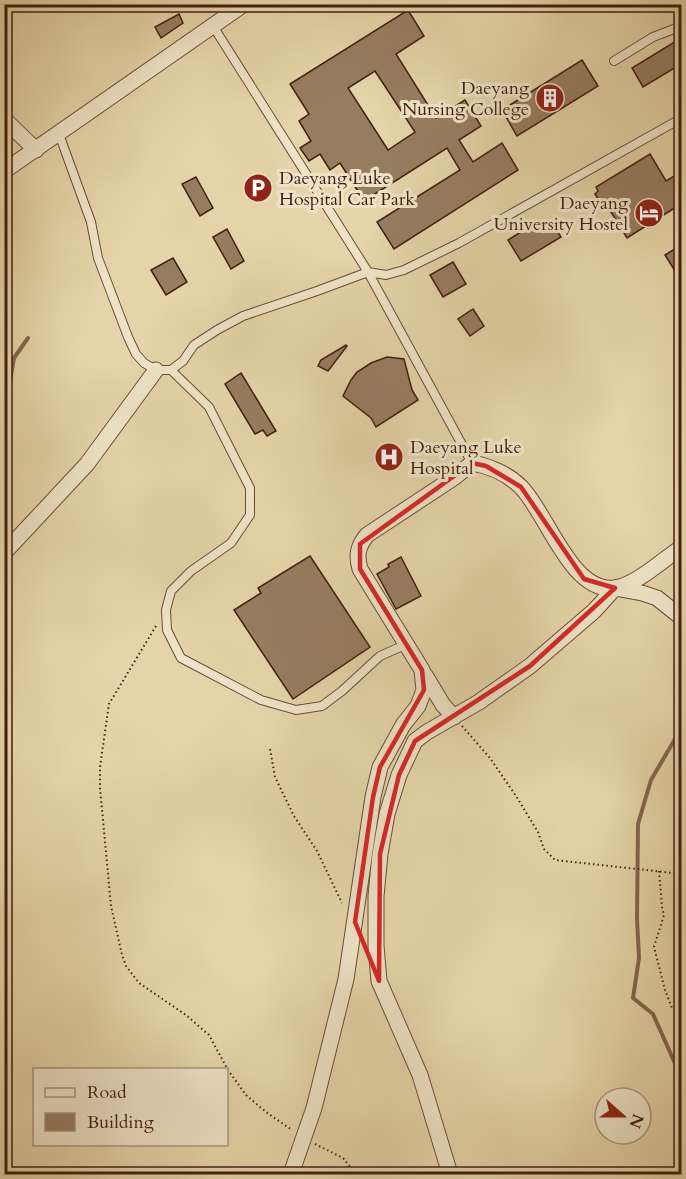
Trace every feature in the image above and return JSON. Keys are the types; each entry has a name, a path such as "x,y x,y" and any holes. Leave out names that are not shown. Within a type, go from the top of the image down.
{"street":[{"path":"4,171 244,4"},
{"path":"4,119 36,150"},
{"path":"4,553 87,464 164,370"},
{"path":"453,717 443,705 360,569 357,557 360,544 367,535 472,463 486,466 521,487 584,579 598,586 642,592 657,598 681,618"},
{"path":"416,741 427,732 479,702 530,666 594,611 615,588 637,579 681,547"},
{"path":"380,981 376,946 380,854 387,814 399,775 416,741 418,706 424,690 422,670"},
{"path":"291,1174 304,1137 346,979 373,797 380,767 403,725 418,706"},
{"path":"355,922 420,1075 450,1174"}],"lane":[{"path":"213,26 368,272 472,463"},
{"path":"614,62 653,37 681,26"},
{"path":"164,370 183,361 194,345 243,316 368,272 386,274 404,270 449,248 681,118"},
{"path":"59,134 91,222 98,258 136,354 144,363 164,370 209,407 250,488 250,515 231,543 191,571 171,591 165,610 167,630 181,658 261,700 296,710 322,706 342,692 380,656 407,644"}],"path":[{"path":"165,610 108,704 100,767 111,906 126,966 139,983 186,1015 209,1035 227,1068"},
{"path":"453,717 490,758 538,832 544,849 555,860 681,873"},
{"path":"270,749 275,777 294,816 316,850 343,903"},
{"path":"659,871 664,915 654,947 672,1008 681,1016"},
{"path":"228,1070 246,1095 266,1112 304,1137 343,1158 356,1174"}],"highlighted area":[{"path":"472,463 486,466 521,487 584,579 615,588 530,666 415,741 399,775 380,854 379,981 355,922 373,797 380,767 424,690 422,670 360,569 360,544"}],"building":[{"path":"408,10 424,36 396,54 436,118 465,100 481,126 459,140 473,162 502,143 518,170 394,249 377,222 460,170 447,148 364,201 340,163 330,170 320,154 309,161 300,148 311,141 299,121 309,114 290,84","holes":["375,71 415,132 388,150 348,88"]},
{"path":"179,14 183,23 161,38 155,27"},
{"path":"681,38 681,64 643,87 632,68"},
{"name":"Daeyang Nursing College","path":"582,60 598,86 517,136 502,110"},
{"path":"650,154 666,181 681,172 681,204 627,238 603,199 600,202 595,194 598,191 596,187"},
{"path":"196,177 213,208 200,216 182,184"},
{"name":"Daeyang University Hostel","path":"537,222 542,229 552,222 561,237 521,261 508,240"},
{"path":"227,229 244,261 231,269 213,237"},
{"path":"681,245 681,267 675,271 665,255"},
{"path":"173,258 187,282 166,295 151,270"},
{"path":"453,262 466,284 443,297 430,275"},
{"path":"473,309 484,326 470,336 458,319"},
{"path":"346,345 328,371 318,366 321,360"},
{"path":"387,357 404,359 412,390 418,400 376,427 371,418 343,396 357,372"},
{"path":"241,373 276,431 267,436 263,430 255,434 225,384"},
{"path":"310,556 370,647 293,699 234,610 261,593 258,588"},
{"path":"401,557 421,596 396,609 377,574 389,567 388,564"}],"waterway":[{"path":"4,417 14,358 28,338"},
{"path":"682,733 675,739 651,780 638,824 639,958 633,998 653,1014 682,1079"}],"place":[{"name":"Daeyang Nursing College","path":"550,98"},
{"name":"Daeyang Luke Hospital Car Park","path":"258,188"},
{"name":"Daeyang University Hostel","path":"649,213"},
{"name":"Daeyang Luke Hospital","path":"389,457"}]}
